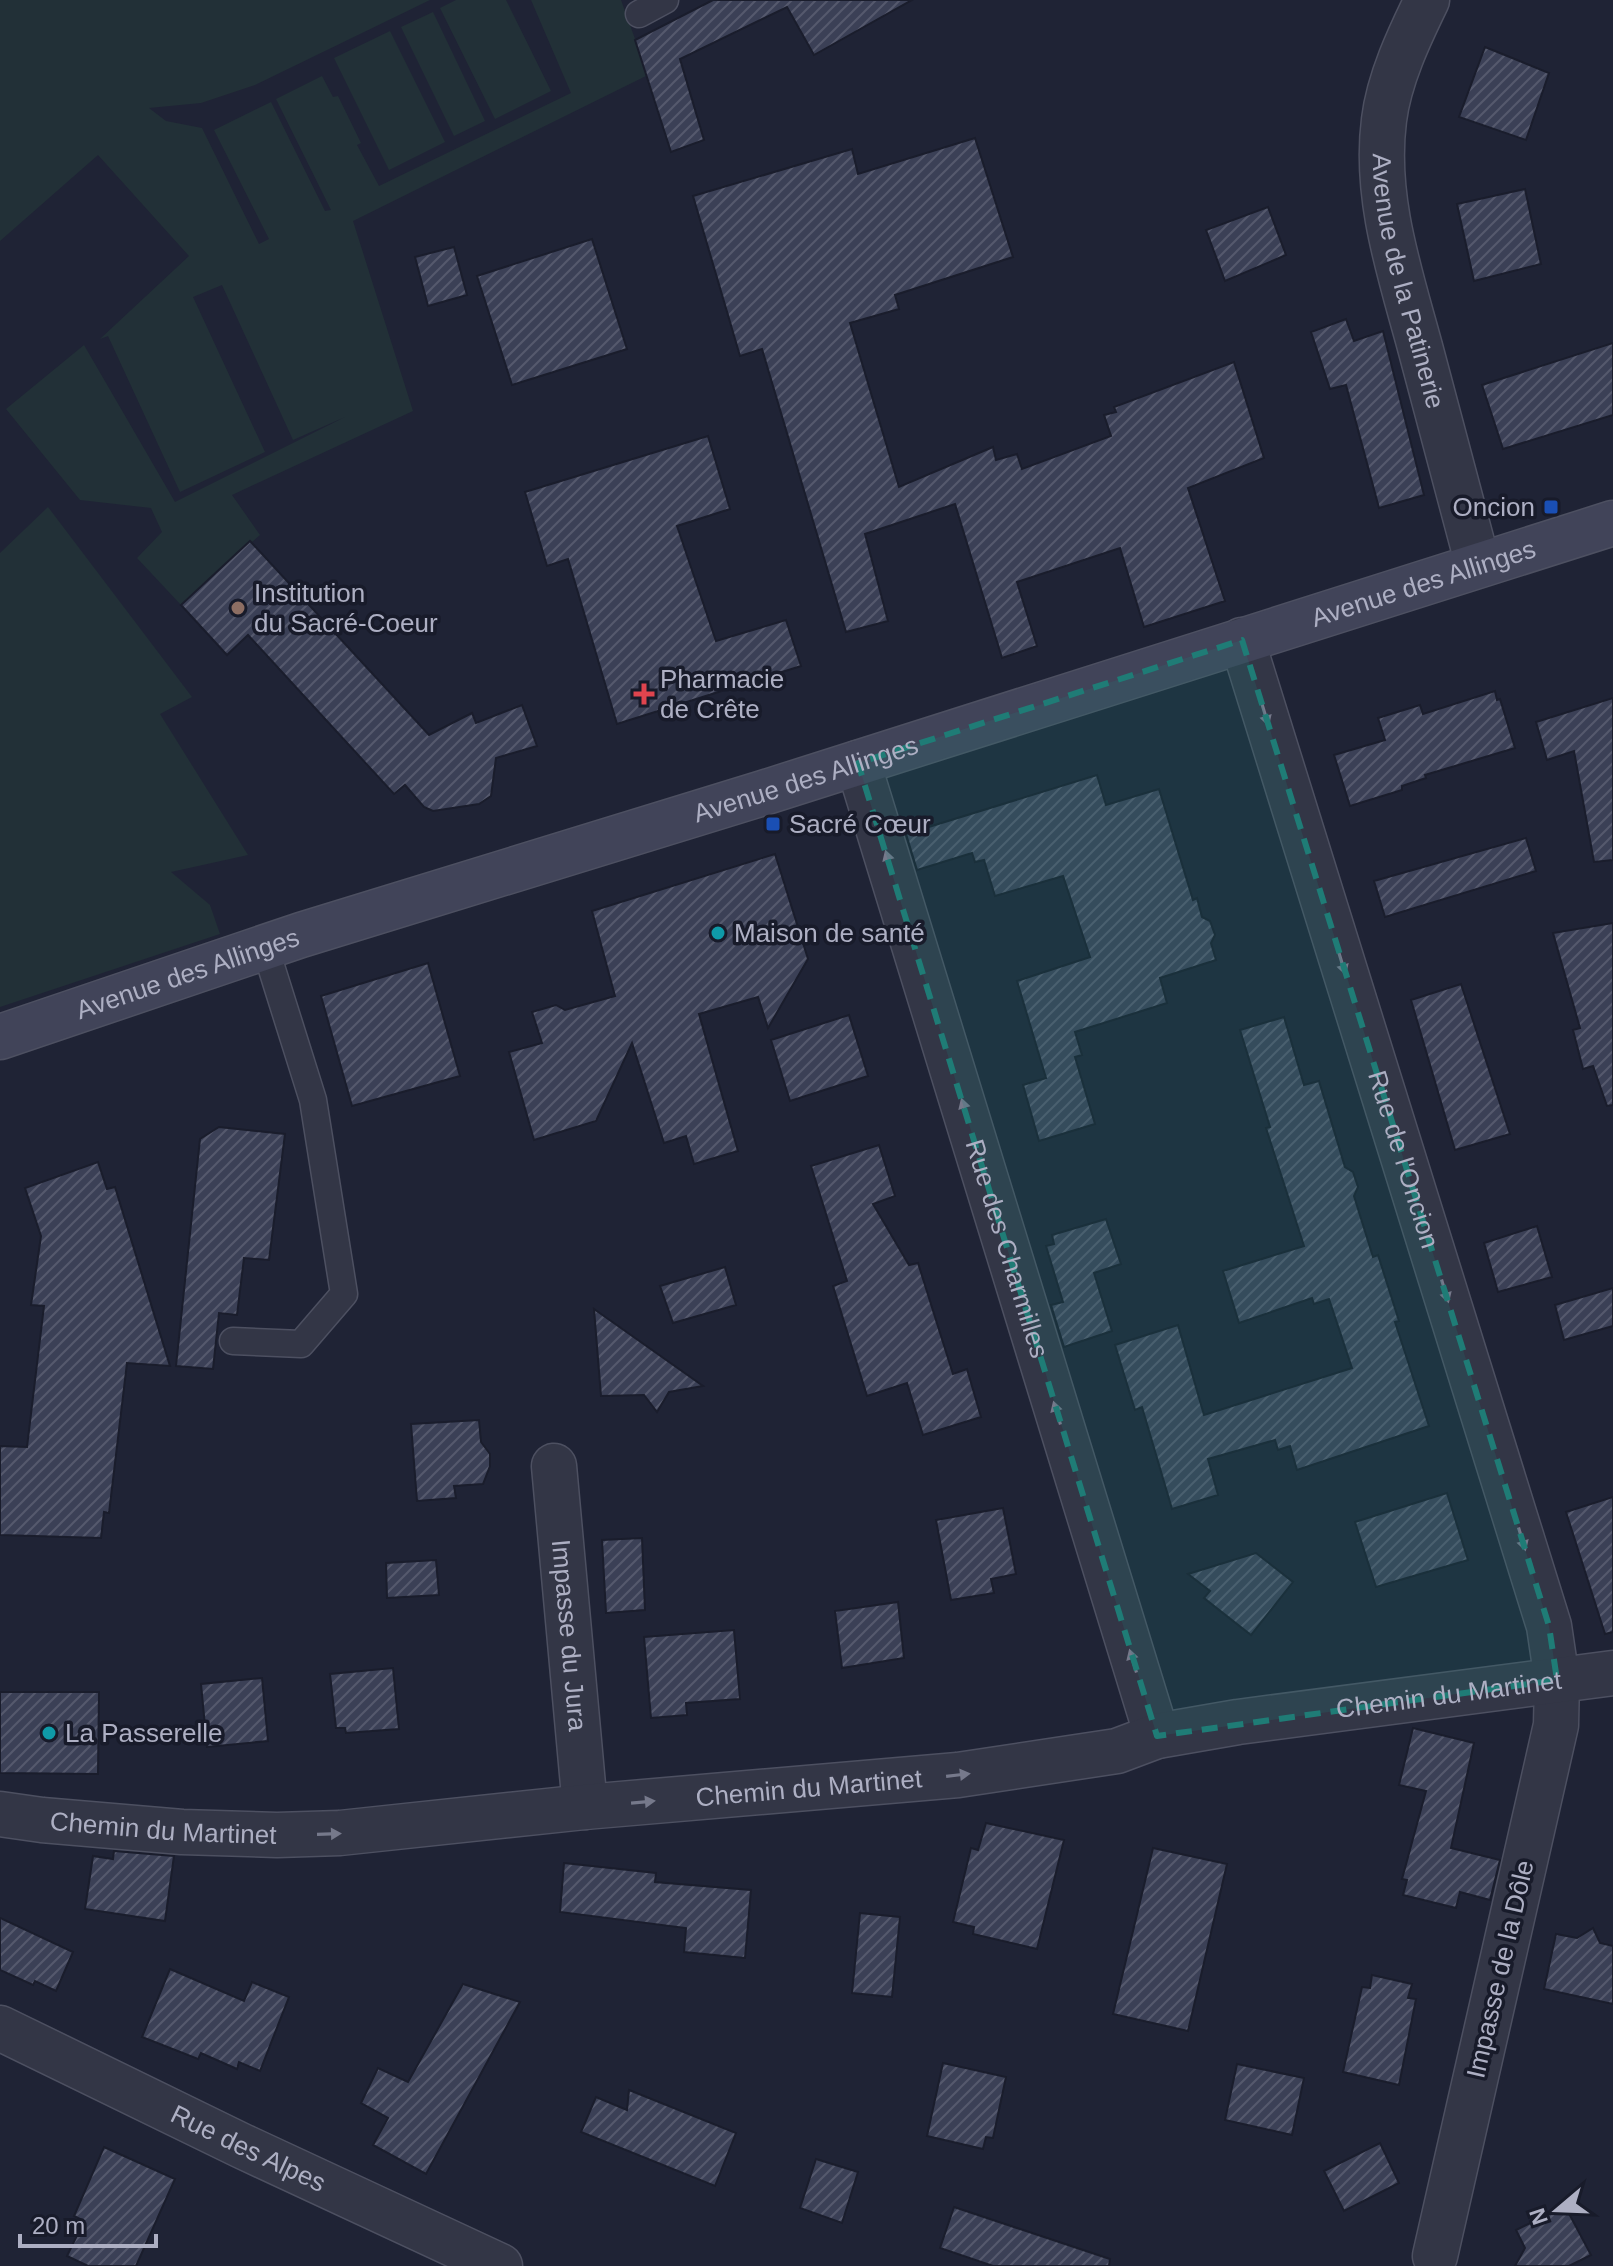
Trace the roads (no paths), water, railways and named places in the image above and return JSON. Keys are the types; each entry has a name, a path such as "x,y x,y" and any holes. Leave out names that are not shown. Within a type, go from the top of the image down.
{"main road":[{"name":"Avenue des Allinges","path":"0,1037 265,947 858,763 1613,523"}],"street":[{"name":"Avenue de la Patinerie","path":"1427,0 1394,79 1384,117 1381,180 1391,239 1478,565"},
{"name":"Rue de l'Oncion","path":"1242,640 1549,1626 1557,1680"},
{"name":"Rue des Charmilles","path":"858,763 1157,1736"},
{"name":"Impasse du Jura","path":"554,1466 585,1807"},
{"name":"Chemin du Martinet","path":"0,1814 182,1832 340,1833 585,1807 958,1775 1117,1751 1157,1736 1238,1722 1613,1673"},
{"name":"Impasse de la Dôle","path":"1435,2256 1556,1725 1557,1680"},
{"name":"Rue des Alpes","path":"0,2028 242,2146 500,2266"}],"lane":[{"path":"639,14 665,0"},
{"path":"233,1341 301,1344 344,1294 313,1100 265,947"}],"place":[{"name":"Oncion","path":"1551,507"},
{"name":"Institution du Sacré-Coeur","path":"238,608"},
{"name":"Pharmacie de Crête","path":"644,694"},
{"name":"Sacré Cœur","path":"773,824"},
{"name":"Maison de santé","path":"718,933"},
{"name":"La Passerelle","path":"49,1733"}]}
